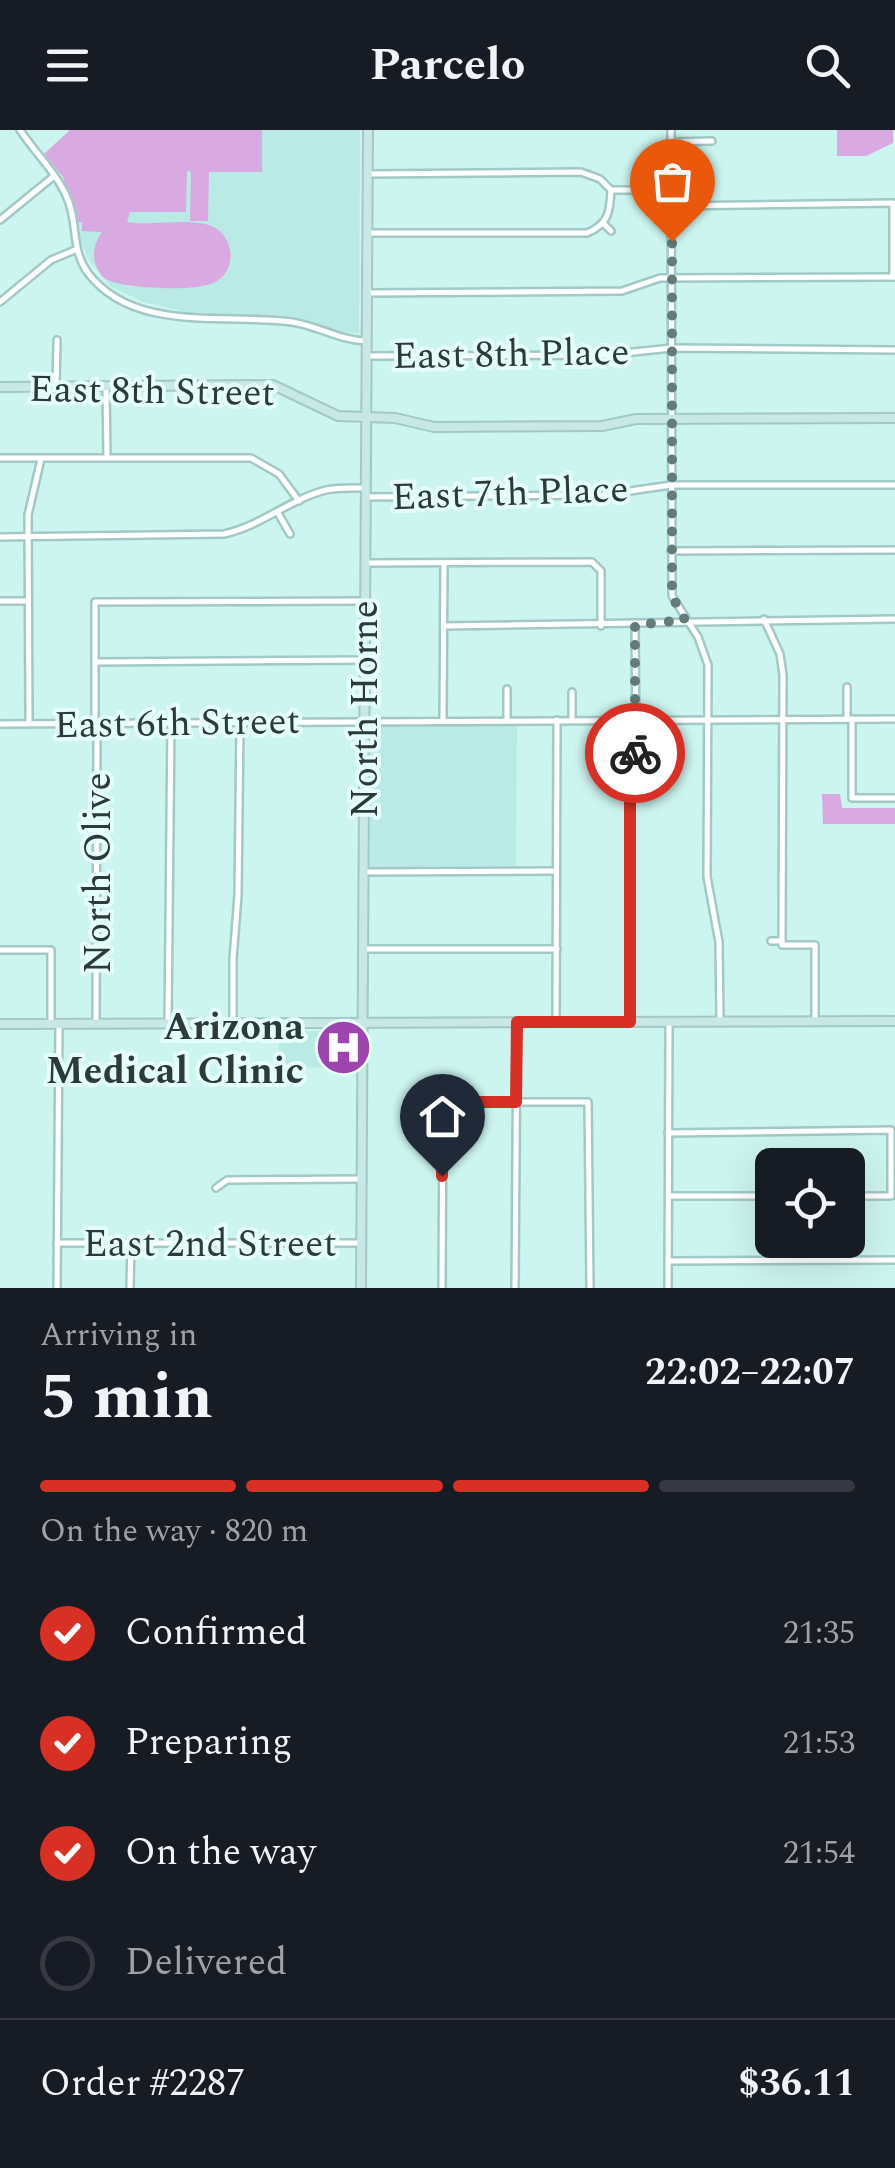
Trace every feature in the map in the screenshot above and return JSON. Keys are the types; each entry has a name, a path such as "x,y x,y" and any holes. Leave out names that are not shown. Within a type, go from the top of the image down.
{"street":[{"path":"20,130 70,205 75,250 89,274 107,290 139,306 204,321 299,323 339,338 366,340"},
{"name":"North Horne","path":"361,1288 368,130"},
{"path":"670,130 672,596 698,637 708,665 707,877 719,942 720,1022"},
{"path":"670,142 712,141"},
{"path":"367,174 582,172 604,181 611,190 610,211 604,224 587,232 367,233"},
{"path":"604,181 611,174"},
{"path":"0,220 54,176"},
{"path":"611,190 671,190"},
{"path":"366,293 622,291 660,278 894,276 893,203 671,206"},
{"path":"604,224 611,231"},
{"path":"0,302 52,260 75,250"},
{"path":"56,387 57,340"},
{"name":"East 8th Place","path":"366,356 604,355 672,348 895,350"},
{"name":"East 8th Street","path":"0,388 272,385 327,412 395,418 434,427 602,426 672,419 895,418"},
{"path":"106,386 107,458"},
{"path":"0,458 251,458 278,474 300,502"},
{"path":"29,723 27,537 41,459"},
{"name":"East 7th Place","path":"0,537 210,536 249,527 326,490 603,495 671,485 895,485"},
{"path":"278,513 290,534"},
{"path":"671,551 895,550"},
{"path":"443,720 444,562"},
{"path":"364,563 595,562 601,571 601,626"},
{"name":"North Olive","path":"96,1024 95,602 364,600"},
{"path":"0,601 26,601"},
{"path":"764,619 782,664 782,945 815,945 815,1021"},
{"path":"444,626 895,619"},
{"path":"630,1022 635,625"},
{"path":"95,662 364,660"},
{"path":"846,687 852,798 895,798"},
{"path":"508,688 508,719"},
{"path":"572,692 572,719"},
{"name":"East 6th Street","path":"0,724 895,718"},
{"path":"556,1022 558,719"},
{"path":"233,1024 240,721"},
{"path":"168,1024 171,722"},
{"path":"364,872 557,871"},
{"path":"771,941 782,941"},
{"path":"362,949 557,949"},
{"path":"0,950 51,950 57,1288"},
{"path":"0,1024 895,1021"},
{"path":"516,1288 517,1022"},
{"path":"668,1288 669,1022"},
{"path":"442,1288 443,1102 588,1102 590,1288"},
{"path":"668,1133 891,1130 892,1196 865,1196"},
{"path":"216,1188 227,1180 361,1178"},
{"path":"669,1196 755,1196"},
{"path":"130,1288 131,1242"},
{"name":"East 2nd Street","path":"58,1243 362,1242"},
{"path":"668,1261 895,1260"}],"shaded area":[{"path":"70,130 360,130 359,333 336,332 290,316 191,313 143,302 110,286 88,259 72,195 44,154"},
{"path":"70,130 262,130 262,172 209,172 208,221 190,221 191,172 187,171 186,212 130,212 127,222 195,223 215,228 223,234 230,251 222,277 204,286 175,288 125,285 104,278 94,255 102,232 82,231 63,177 44,154"},
{"path":"837,130 893,130 893,143 866,156 837,156"},
{"path":"517,725 516,866 370,867 371,726"},
{"path":"822,794 840,794 842,808 895,808 895,824 823,824"},
{"path":"279,1031 356,1031 357,1067 278,1068"}],"way so far":[{"path":"635,753 635,625 685,620 672,596 672,241"}],"place":[{"name":"Arizona Medical Clinic","path":"343,1048"}],"route":[{"path":"442,1176 443,1102 516,1102 517,1022 630,1022 630,788 635,753"}]}
